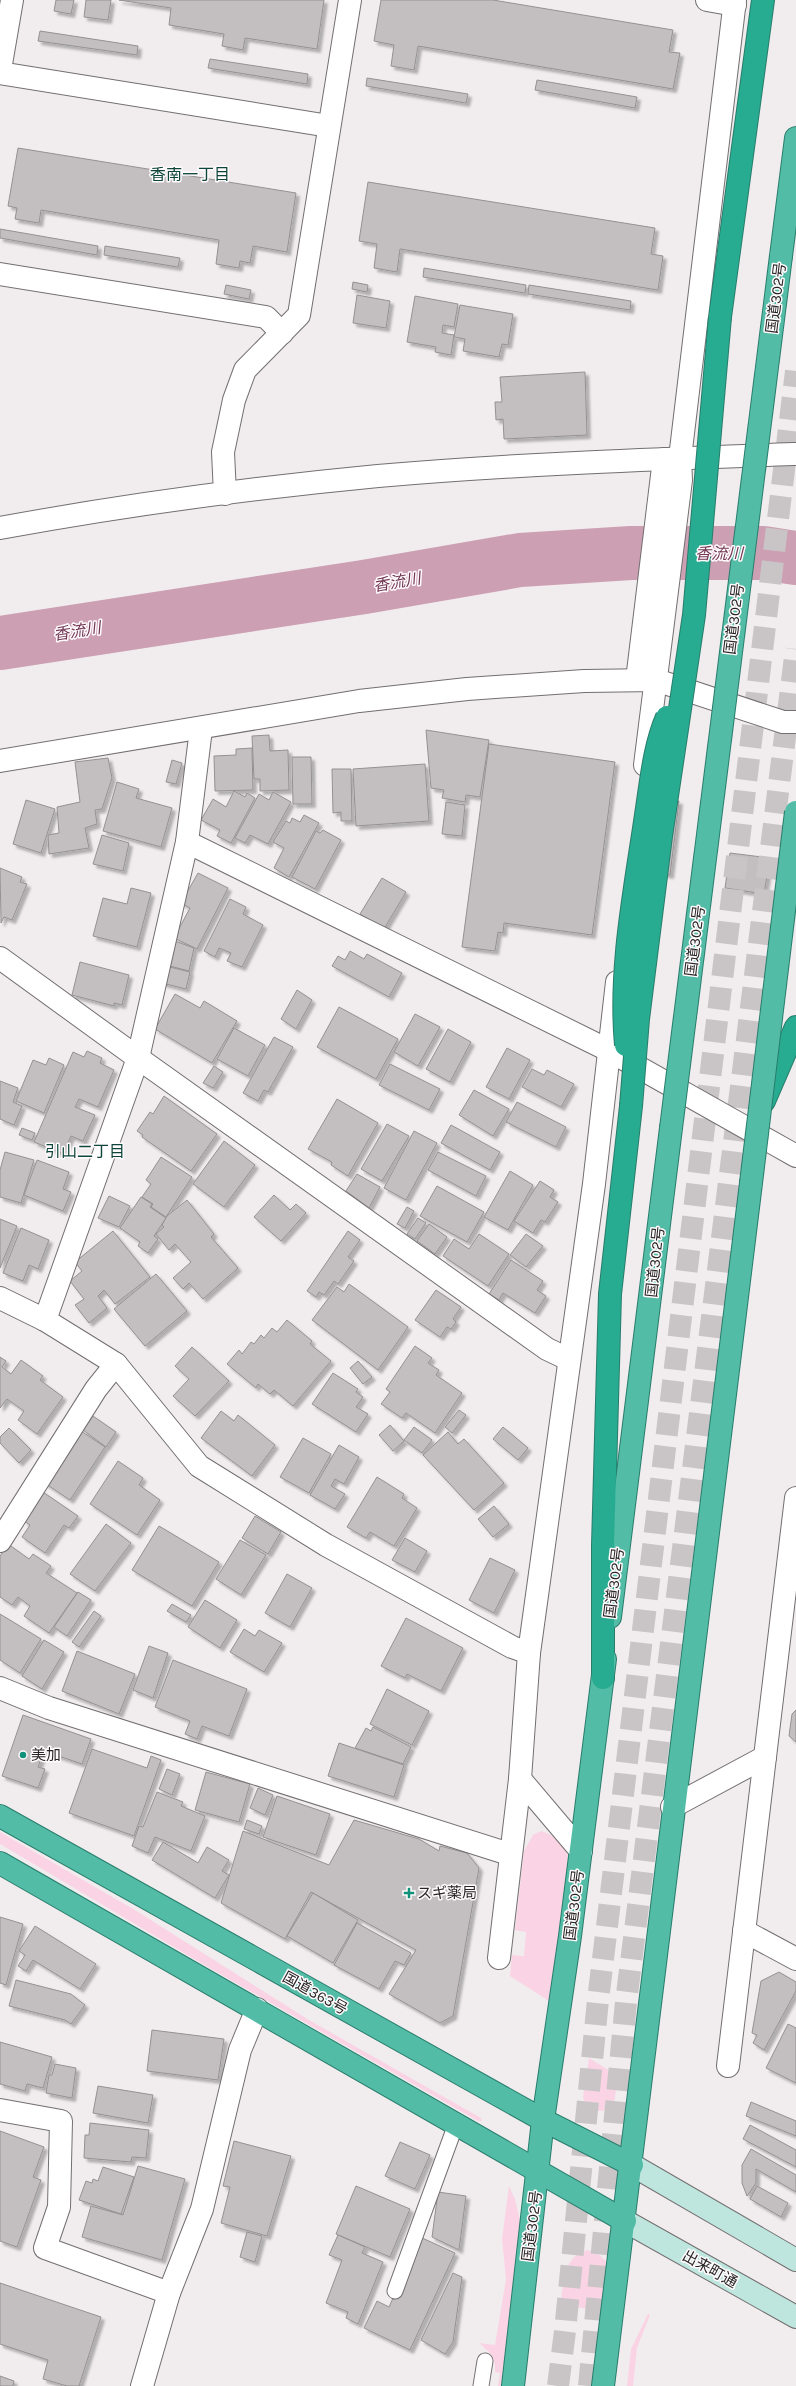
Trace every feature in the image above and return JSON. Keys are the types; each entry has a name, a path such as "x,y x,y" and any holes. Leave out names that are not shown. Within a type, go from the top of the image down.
{"highway":[{"path":"603,1678 603,1545 610,1294 631,1106 623,1014 627,951 654,765 664,726 684,683 694,615 720,317 763,0"},
{"name":"国道302号","path":"513,2386 539,2172 543,2120 581,1851 796,138"},
{"path":"603,2386 632,2165 664,1898 672,1807 716,1446 751,1183 796,812"},
{"path":"760,1110 796,1027"},
{"name":"国道363号","path":"0,1816 543,2120 632,2165"},
{"path":"0,1863 625,2221"}],"main road":[{"path":"632,2165 796,2260"},
{"name":"出来町通","path":"625,2221 796,2317"}],"street":[{"path":"12,0 0,72 329,126"},
{"path":"225,494 223,452 234,400 245,370 299,315 350,0"},
{"path":"505,1947 509,1854 520,1779 529,1653 568,1359 594,1184 646,680 672,469 735,2 707,0"},
{"path":"0,274 266,317 282,333"},
{"path":"0,528 225,494 378,476 546,464 672,469 796,454"},
{"path":"0,761 201,729 359,701 452,690 646,680 783,722 796,722"},
{"path":"45,1320 138,1058 186,842 201,729"},
{"path":"186,842 608,1050 796,1156"},
{"path":"0,958 547,1349 568,1359"},
{"path":"0,1298 45,1320 116,1364 199,1466 326,1546 512,1647 529,1653"},
{"path":"0,1541 96,1390 116,1364"},
{"path":"728,2066 765,1757 794,1533 796,1498"},
{"path":"0,1688 49,1708 509,1854"},
{"path":"672,1807 765,1757"},
{"path":"520,1779 581,1851"},
{"path":"744,1931 796,1959"},
{"path":"142,2386 168,2293 202,2209 240,2050 257,2009"},
{"path":"0,2110 62,2121 59,2207 45,2248 168,2293"}],"lane":[{"path":"395,2291 456,2124"},
{"path":"485,2361 485,2381"}],"shaded area":[{"path":"541,1831 557,1840 568,1855 552,2003 510,1976 512,1955 524,1956 526,1932 515,1930 524,1851 533,1835"},
{"path":"0,1832 135,1910 309,2020 481,2118 482,2121 478,2121 199,1962 0,1844"},
{"path":"589,2058 618,2076 614,2103 607,2109 600,2111 592,2109 585,2103 583,2097"},
{"path":"509,2186 515,2199 522,2230 506,2386 498,2386 500,2373 495,2372 492,2356 479,2343 495,2345 506,2279 502,2239"},
{"path":"587,2250 597,2253 607,2262 609,2277 605,2312 560,2304 564,2280 569,2264 579,2253"},
{"path":"648,2314 650,2315 637,2348 633,2386 627,2386 631,2349"}],"building":[{"path":"56,0 74,0 71,14 54,11"},
{"path":"86,0 111,0 108,20 84,17"},
{"path":"119,0 324,0 317,49 245,38 243,50 222,46 224,34 169,25 171,8"},
{"path":"381,0 493,0 673,30 669,52 680,53 673,89 418,46 414,70 391,66 394,45 374,41"},
{"path":"40,31 138,46 137,55 38,41"},
{"path":"210,59 308,74 307,84 208,68"},
{"path":"367,78 468,94 466,103 366,86"},
{"path":"537,80 637,97 635,108 535,90"},
{"path":"18,148 296,193 287,252 253,246 250,263 240,261 239,268 216,264 219,240 41,210 39,223 15,219 17,208 8,206"},
{"path":"368,182 655,228 651,254 663,256 658,290 400,249 397,272 374,268 377,244 359,241"},
{"path":"0,229 98,246 97,255 0,238"},
{"path":"105,246 180,258 178,267 104,255"},
{"path":"424,268 526,285 525,293 423,277"},
{"path":"353,282 368,285 367,292 352,289"},
{"path":"226,285 251,290 249,299 224,294"},
{"path":"529,285 631,301 630,310 528,294"},
{"path":"357,295 390,301 386,328 353,323"},
{"path":"415,296 458,304 454,327 443,325 442,333 454,335 451,355 435,352 436,347 407,342"},
{"path":"460,305 513,314 508,345 502,344 499,357 463,351 465,339 454,337"},
{"path":"585,372 587,435 504,439 503,419 496,420 495,402 502,402 500,377"},
{"path":"426,730 489,740 480,797 466,795 465,802 442,798 444,790 431,788"},
{"path":"269,735 270,751 288,750 289,790 260,791 260,779 254,779 252,736"},
{"path":"489,744 615,762 592,935 504,923 503,933 498,932 495,951 462,947"},
{"path":"252,748 253,790 215,791 214,756 236,755 236,749"},
{"path":"292,757 311,757 312,804 293,804"},
{"path":"108,758 112,778 102,809 95,810 97,824 85,828 89,848 49,854 48,835 59,833 57,807 80,802 75,762"},
{"path":"172,760 182,763 176,784 166,782"},
{"path":"425,764 429,821 356,826 353,769"},
{"path":"332,769 351,769 352,821 341,821 341,812 333,813"},
{"path":"117,782 139,789 136,798 172,808 161,847 103,831"},
{"path":"234,791 245,797 247,793 255,798 231,843 217,836 220,830 201,820 213,799 226,807"},
{"path":"273,792 291,802 268,844 250,835 245,843 235,838 259,794 269,800"},
{"path":"26,800 55,809 41,853 13,844"},
{"path":"670,800 679,801 670,875 661,873"},
{"path":"446,802 465,805 462,836 442,834"},
{"path":"304,815 319,823 289,877 274,868 284,848 273,842 286,821 290,823 292,818 300,822"},
{"path":"323,830 341,840 315,889 292,877 316,831 320,833"},
{"path":"102,835 129,843 123,871 93,864"},
{"path":"730,853 770,858 764,894 725,888"},
{"path":"0,868 22,877 20,882 27,884 12,920 4,917 1,923"},
{"path":"198,873 228,888 197,949 174,938 190,908 181,903"},
{"path":"382,878 406,892 384,929 360,914"},
{"path":"131,888 151,893 137,947 93,936 103,898 127,904"},
{"path":"230,899 246,907 243,914 263,925 242,967 227,961 231,953 219,948 215,957 204,951"},
{"path":"172,940 194,948 189,971 166,965"},
{"path":"350,951 364,959 367,954 402,973 389,997 332,966 338,956 345,960"},
{"path":"80,962 129,975 122,1005 114,1003 114,1006 72,995"},
{"path":"166,966 190,972 186,989 162,983"},
{"path":"297,990 312,1000 296,1029 281,1019"},
{"path":"175,994 200,1008 204,1001 237,1021 212,1063 155,1029"},
{"path":"339,1007 398,1039 376,1079 317,1047"},
{"path":"415,1014 440,1027 418,1066 394,1052"},
{"path":"234,1028 265,1045 248,1076 217,1059"},
{"path":"448,1029 471,1042 450,1082 426,1069"},
{"path":"274,1037 293,1047 268,1092 264,1090 258,1101 243,1093"},
{"path":"507,1048 530,1060 509,1099 486,1087"},
{"path":"87,1051 102,1058 100,1063 114,1070 98,1107 79,1099 75,1107 95,1115 83,1141 71,1136 63,1154 34,1142 73,1052 84,1057"},
{"path":"49,1058 64,1065 44,1113 16,1101 33,1060 46,1065"},
{"path":"390,1064 440,1089 429,1110 379,1085"},
{"path":"214,1066 223,1072 213,1088 203,1083"},
{"path":"532,1069 544,1075 547,1070 574,1084 561,1107 522,1087"},
{"path":"0,1081 18,1088 13,1102 22,1106 14,1125 0,1119"},
{"path":"474,1090 509,1109 493,1136 459,1115"},
{"path":"164,1096 217,1134 191,1171 142,1137 143,1135 137,1131 150,1112 153,1114"},
{"path":"337,1099 378,1123 348,1176 331,1165 332,1162 308,1149"},
{"path":"517,1102 566,1127 556,1147 506,1122"},
{"path":"387,1124 409,1136 382,1181 361,1169"},
{"path":"451,1125 500,1152 490,1170 441,1143"},
{"path":"22,1128 35,1133 32,1140 19,1135"},
{"path":"414,1131 437,1143 406,1200 384,1188"},
{"path":"224,1141 255,1165 224,1207 193,1184"},
{"path":"5,1152 34,1160 21,1203 0,1197 0,1170"},
{"path":"438,1152 486,1176 476,1196 428,1170"},
{"path":"161,1157 192,1177 166,1217 151,1207 153,1204 142,1197 151,1184 146,1180"},
{"path":"37,1160 69,1172 63,1189 71,1192 63,1211 24,1195"},
{"path":"510,1171 533,1185 508,1230 484,1217"},
{"path":"357,1174 380,1187 369,1208 346,1191"},
{"path":"540,1181 554,1190 550,1197 558,1202 545,1222 541,1220 533,1233 514,1221"},
{"path":"437,1186 484,1212 467,1242 420,1216"},
{"path":"274,1195 290,1210 296,1204 306,1213 281,1241 254,1217"},
{"path":"109,1196 130,1206 119,1227 98,1218"},
{"path":"141,1197 152,1204 150,1207 166,1218 154,1236 158,1239 148,1253 138,1246 140,1242 120,1228"},
{"path":"187,1200 214,1234 211,1237 238,1268 203,1299 189,1283 183,1289 173,1278 191,1262 175,1244 169,1250 156,1234 164,1227 162,1225 167,1216"},
{"path":"407,1207 414,1211 405,1228 397,1224"},
{"path":"418,1218 426,1223 415,1239 407,1234"},
{"path":"0,1219 17,1226 0,1268"},
{"path":"429,1224 447,1237 435,1254 417,1241"},
{"path":"21,1228 49,1240 38,1269 29,1265 23,1281 3,1273"},
{"path":"113,1231 150,1277 115,1304 104,1290 98,1296 107,1308 89,1323 75,1305 84,1299 70,1281 82,1271 75,1262"},
{"path":"348,1231 360,1240 348,1257 354,1261 338,1284 334,1281 324,1295 319,1292 316,1297 307,1291"},
{"path":"479,1234 509,1254 488,1286 443,1256 454,1239 469,1249"},
{"path":"526,1234 543,1246 526,1267 510,1255"},
{"path":"511,1260 543,1281 537,1290 546,1296 535,1313 503,1293 499,1300 489,1294"},
{"path":"156,1274 187,1311 145,1346 114,1309"},
{"path":"349,1284 408,1327 378,1370 312,1320 337,1287 344,1292"},
{"path":"436,1290 461,1307 453,1319 456,1322 451,1329 447,1327 440,1337 415,1320"},
{"path":"287,1320 312,1341 310,1344 331,1361 293,1406 274,1390 270,1394 258,1384 256,1388 227,1364 239,1350 242,1354 251,1342 254,1344 261,1335 264,1338 272,1328 277,1332"},
{"path":"415,1346 432,1358 428,1363 439,1370 436,1375 462,1393 435,1433 406,1413 402,1418 381,1404 390,1392 386,1389"},
{"path":"192,1347 229,1381 195,1416 173,1396 189,1379 175,1366"},
{"path":"0,1357 6,1361 2,1367 11,1374 21,1360 43,1376 40,1380 63,1397 37,1434 18,1420 24,1411 7,1399 0,1408"},
{"path":"358,1361 372,1377 363,1384 350,1368"},
{"path":"333,1373 358,1389 356,1392 363,1397 356,1407 368,1414 356,1432 312,1404"},
{"path":"459,1410 466,1415 452,1433 445,1427"},
{"path":"221,1411 234,1421 238,1415 275,1445 252,1476 201,1438"},
{"path":"93,1416 116,1432 106,1447 83,1430"},
{"path":"390,1425 404,1441 393,1451 379,1435"},
{"path":"414,1427 432,1440 422,1453 404,1440"},
{"path":"503,1427 528,1448 518,1460 493,1439"},
{"path":"9,1428 31,1450 19,1463 0,1443 0,1437"},
{"path":"78,1429 105,1447 70,1500 43,1482"},
{"path":"448,1432 458,1444 464,1439 504,1483 474,1510 423,1455"},
{"path":"303,1438 331,1454 309,1493 280,1477"},
{"path":"339,1445 359,1457 344,1484 335,1479 331,1486 345,1494 335,1509 310,1495"},
{"path":"118,1461 143,1478 139,1485 160,1500 137,1535 90,1504"},
{"path":"377,1477 404,1494 402,1498 417,1508 394,1546 370,1532 366,1538 347,1527"},
{"path":"40,1490 78,1516 69,1528 64,1525 45,1553 22,1537 30,1525 24,1521"},
{"path":"494,1506 509,1524 493,1537 478,1519"},
{"path":"255,1516 281,1532 268,1554 242,1538"},
{"path":"106,1524 131,1543 95,1591 70,1574"},
{"path":"159,1526 219,1562 192,1606 132,1570"},
{"path":"405,1538 427,1551 415,1572 392,1560"},
{"path":"240,1540 266,1555 241,1595 216,1579"},
{"path":"8,1544 29,1559 33,1554 51,1566 46,1573 77,1593 49,1633 24,1616 30,1606 18,1597 12,1605 0,1597 0,1556"},
{"path":"490,1558 515,1570 494,1613 469,1600"},
{"path":"287,1574 312,1588 290,1627 265,1613"},
{"path":"78,1592 91,1600 67,1636 54,1627"},
{"path":"205,1600 237,1620 220,1648 188,1627"},
{"path":"172,1604 191,1615 186,1622 167,1611"},
{"path":"94,1611 101,1616 79,1647 72,1642"},
{"path":"0,1614 41,1639 20,1673 0,1660"},
{"path":"406,1618 463,1648 441,1691 407,1674 405,1678 381,1666"},
{"path":"244,1629 255,1636 259,1630 282,1643 264,1672 230,1652"},
{"path":"44,1640 64,1652 42,1689 22,1676"},
{"path":"149,1646 168,1653 153,1698 133,1690"},
{"path":"77,1651 135,1674 119,1714 62,1691"},
{"path":"173,1660 247,1689 229,1736 202,1726 197,1739 185,1734 190,1721 155,1707"},
{"path":"387,1689 429,1711 412,1745 370,1724"},
{"path":"796,1710 796,1742 789,1736 792,1714"},
{"path":"23,1715 91,1739 82,1764 44,1751 38,1767 45,1769 38,1788 2,1776"},
{"path":"373,1727 411,1747 403,1764 355,1748 366,1728 371,1731"},
{"path":"339,1743 404,1765 394,1797 328,1776"},
{"path":"92,1749 147,1768 151,1756 161,1760 134,1836 69,1813"},
{"path":"167,1769 180,1774 172,1795 159,1789"},
{"path":"206,1772 250,1784 239,1822 195,1810"},
{"path":"258,1788 273,1795 265,1815 250,1808"},
{"path":"157,1792 183,1802 181,1806 205,1816 191,1851 155,1837 148,1853 132,1846 139,1826 143,1827"},
{"path":"277,1796 330,1814 316,1855 263,1837"},
{"path":"247,1820 262,1826 259,1834 244,1829"},
{"path":"354,1820 419,1839 439,1851 440,1846 467,1853 479,1868 453,2016 440,2023 389,1994 416,1950 311,1892 285,1939 221,1903 243,1831 329,1865"},
{"path":"163,1842 198,1863 207,1847 229,1860 222,1871 229,1875 215,1898 152,1860"},
{"path":"313,1893 358,1920 333,1963 287,1936"},
{"path":"0,1917 23,1924 6,1985 0,1983"},
{"path":"357,1923 411,1953 404,1965 395,1961 379,1989 334,1965"},
{"path":"35,1926 96,1964 80,1989 33,1960 26,1971 18,1966 25,1955 19,1951"},
{"path":"779,1972 796,1982 796,1991 764,2050 753,2043 757,2035 752,2033 761,1981"},
{"path":"16,1980 71,1994 85,2005 71,2024 65,2020 9,2006"},
{"path":"788,2024 796,2028 796,2083 766,2068"},
{"path":"152,2030 224,2039 218,2080 147,2071"},
{"path":"0,2042 52,2057 43,2088 27,2084 25,2091 0,2084"},
{"path":"55,2064 76,2068 72,2098 46,2093 49,2075 52,2075"},
{"path":"98,2086 153,2095 148,2123 93,2113"},
{"path":"751,2102 796,2121 796,2136 746,2116"},
{"path":"90,2123 149,2130 146,2158 132,2157 131,2162 84,2158 85,2135 89,2135"},
{"path":"750,2125 796,2150 796,2167 743,2139"},
{"path":"0,2131 44,2147 33,2177 41,2180 17,2247 0,2241"},
{"path":"234,2141 291,2156 267,2236 221,2223 230,2187 223,2186"},
{"path":"400,2142 430,2155 415,2189 385,2176"},
{"path":"751,2149 796,2175 796,2192 756,2169 756,2183 747,2196 742,2183 742,2165"},
{"path":"138,2166 185,2179 162,2260 82,2237 91,2206 123,2215"},
{"path":"103,2167 134,2177 121,2214 79,2200 86,2181 92,2183 93,2179 98,2181"},
{"path":"356,2186 410,2209 390,2257 336,2234"},
{"path":"757,2186 788,2203 781,2217 750,2199"},
{"path":"438,2192 466,2196 459,2250 432,2237"},
{"path":"247,2232 262,2236 255,2262 240,2257"},
{"path":"338,2235 365,2247 362,2253 383,2262 358,2324 346,2318 348,2312 326,2303 342,2260 329,2255"},
{"path":"420,2237 455,2253 410,2350 364,2328 377,2301 389,2307"},
{"path":"453,2273 462,2277 453,2342 445,2354 421,2340"},
{"path":"0,2283 101,2317 79,2386 67,2386 43,2379 48,2360 0,2344"},
{"path":"0,2376 14,2381 13,2386 0,2386"}],"waterway":[{"name":"香流川","path":"0,643 364,587 520,560 631,553 763,553 796,558"}],"tunnel":[{"path":"558,2386 565,2331 598,2000 796,371"},
{"path":"589,2386 626,2002 796,649"}],"place":[{"name":"美加","path":"23,1755"},
{"name":"スギ薬局","path":"409,1893"}],"district":[{"name":"香南一丁目","path":"190,174"},
{"name":"引山二丁目","path":"85,1151"}]}
